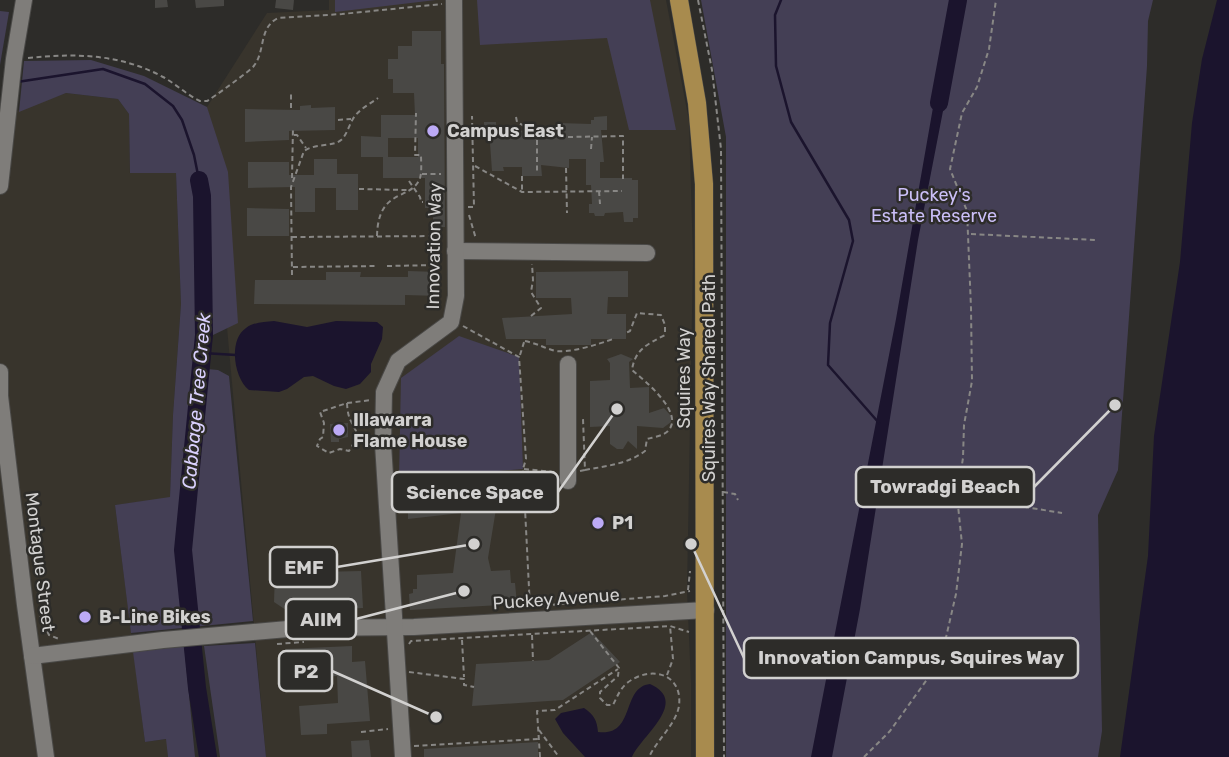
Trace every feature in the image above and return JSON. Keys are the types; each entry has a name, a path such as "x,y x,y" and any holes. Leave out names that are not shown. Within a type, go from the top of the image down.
{"main road":[{"name":"Squires Way","path":"679,0 697,103 704,184 705,757"}],"street":[{"path":"0,186 4,124 20,62 24,0"},
{"name":"Innovation Way","path":"409,751 396,627 383,444 384,392 398,362 451,322 456,296 449,2"},
{"path":"455,251 647,253"},
{"path":"568,364 568,481"},
{"name":"Montague Street","path":"0,372 4,456 46,757"},
{"name":"Puckey Avenue","path":"32,656 251,632 531,621 706,610"}],"path":[{"name":"Squires Way Shared Path","path":"698,0 712,70 721,149 724,757"},
{"path":"864,757 890,731 936,667 944,646 956,594 962,544 957,496 963,458 964,425 972,381 967,211 950,169 962,113 977,87 989,49 996,0"},
{"path":"20,62 85,55 114,58 162,76 200,102 207,101 253,67 265,29 271,21 278,18 342,15 449,2"},
{"path":"291,92 291,108"},
{"path":"292,183 304,151 317,144 338,143 344,138 352,119 359,111 378,98"},
{"path":"377,236 379,215 386,204 413,187 421,174 421,155 415,155 416,113"},
{"path":"472,116 474,207 467,207 476,238 476,253"},
{"path":"516,117 517,122 535,132 537,137 537,172"},
{"path":"338,120 352,119"},
{"path":"292,127 292,275"},
{"path":"292,135 297,135 307,149"},
{"path":"569,137 623,136 623,180"},
{"path":"592,137 592,149"},
{"path":"474,166 522,192 622,191"},
{"path":"566,168 567,213"},
{"path":"421,174 446,174"},
{"path":"522,176 522,192"},
{"path":"388,181 388,189"},
{"path":"409,181 423,202"},
{"path":"359,189 408,190"},
{"path":"599,191 600,204"},
{"path":"969,233 1096,240"},
{"path":"291,237 439,236"},
{"path":"531,316 541,308 531,292 532,253"},
{"path":"387,266 438,265"},
{"path":"292,267 378,266"},
{"path":"585,470 636,458 645,451 647,439 663,435 672,424 672,415 664,403 632,370 632,364 642,347 665,335 665,324 661,315 637,313 630,331 626,333"},
{"path":"459,324 519,357"},
{"path":"533,661 523,469 526,459 519,357 525,340 541,344 554,352 592,348 613,339"},
{"path":"347,403 348,419 358,436 349,451 340,449 329,453 317,446 323,437 324,423 320,412 347,403 384,401"},
{"path":"722,492 735,494 738,500"},
{"path":"957,496 1062,513"},
{"path":"407,646 411,641 462,639 531,621 688,591 690,566"},
{"path":"41,616 43,627 49,635 66,640"},
{"path":"531,621 590,631 670,626 689,632"},
{"path":"666,676 673,659 670,626"},
{"path":"590,631 619,668 618,676 600,692 600,698 607,705 613,705 620,690 634,678 649,673 666,676 677,687 680,702 677,714 649,757"},
{"path":"462,639 464,685 474,687"},
{"path":"540,757 537,711 555,710 619,668"},
{"path":"408,672 464,679"},
{"path":"361,732 389,729"},
{"path":"539,730 559,757"},
{"path":"409,751 539,739"}],"shaded area":[{"path":"329,0 666,0 689,121 693,258 687,591 691,757 266,757 207,107 267,13 329,10"},
{"path":"1217,0 1229,0 1229,757 1120,757 1148,556 1154,436 1180,262 1192,123 1202,59"},
{"path":"938,79 949,80 918,240 860,609 832,757 811,757 896,319"},
{"path":"66,93 118,99 129,114 130,173 176,173 181,304 170,498 115,505 145,742 167,739 168,757 0,757 0,117"},
{"path":"274,321 307,327 336,321 377,322 383,327 382,339 371,364 371,372 360,384 346,389 313,376 304,377 279,392 249,390 237,369 237,341 249,326"},
{"path":"650,684 661,691 665,709 632,757 585,757 563,733 555,719 561,713 584,708 594,718 598,732 610,731 624,720 635,693"}],"green space":[{"path":"335,0 436,0 335,12"},
{"path":"477,0 650,0 676,130 629,130 607,38 480,45"},
{"name":"Puckey's Estate Reserve","path":"701,0 1153,0 1148,21 1118,470 1098,515 1102,731 1098,757 726,757 726,137"},
{"path":"0,11 9,12 0,65"},
{"path":"91,60 144,76 207,107 228,172 238,323 211,336 207,369 218,370 229,376 253,621 131,633 115,505 170,497 181,304 176,173 130,173 129,114 118,99 66,93 19,112 24,61"},
{"path":"459,336 519,357 523,469 399,479 401,378"},
{"path":"184,643 195,757 168,757 166,739 145,742 133,652"},
{"path":"255,643 266,757 220,757 204,646"}],"building":[{"path":"155,0 167,0 168,7 155,8"},
{"path":"195,0 224,0 224,6 196,8"},
{"path":"276,0 294,0 293,10 275,8"},
{"name":"Campus East","path":"412,31 441,31 441,64 444,64 445,227 433,227 433,208 425,208 425,178 383,178 383,157 361,157 361,136 381,137 381,115 415,115 414,93 393,93 393,79 388,79 388,59 398,59 398,46 412,46","holes":["388,138 418,138 418,157 388,157"]},
{"path":"311,105 311,108 335,107 335,130 289,131 289,140 245,142 245,109 300,110 300,106"},
{"path":"607,116 607,130 601,130 604,162 600,162 600,178 638,180 638,218 633,218 633,222 624,222 623,212 605,213 604,216 589,213 589,204 592,204 591,185 586,185 586,159 569,159 569,168 541,165 542,176 522,176 522,167 503,167 504,171 492,171 489,139 484,139 484,122 496,122 500,132 532,130 532,135 554,135 554,127 558,127 558,123 591,124 594,117"},
{"path":"314,159 337,159 337,174 358,174 358,210 336,210 336,188 315,188 315,212 295,212 295,187 248,188 248,162 289,162 289,175 314,175"},
{"path":"247,208 289,209 289,236 247,236"},
{"path":"408,271 439,272 439,296 405,295 405,305 254,304 255,280 326,280 326,272 361,272 360,277 408,277"},
{"path":"628,271 628,297 608,297 607,314 626,314 626,339 591,339 591,345 546,345 546,339 506,339 502,318 572,314 571,298 536,298 536,272"},
{"path":"621,354 633,359 629,362 630,388 649,387 649,413 664,408 671,416 671,422 663,428 637,426 637,449 628,441 623,449 617,449 610,444 610,426 590,427 590,381 610,380 610,363 607,359"},
{"name":"Illawarra Flame House","path":"348,423 348,437 339,439 339,442 331,442 330,424"},
{"path":"505,472 508,480 491,488 509,498 502,509 496,509 488,558 491,571 510,570 511,583 515,583 517,604 410,610 409,594 413,593 413,589 417,589 417,575 453,573 461,513 408,519 408,500 401,499 399,479"},
{"path":"361,571 363,608 289,612 274,602 275,573"},
{"path":"592,632 620,662 563,700 472,706 476,664 549,660"},
{"path":"352,646 352,662 365,661 370,721 327,724 327,734 301,735 299,706 338,703 337,676 286,679 285,649"},
{"path":"369,740 371,757 352,757 351,741"},
{"path":"538,742 538,757 424,757 424,749"}],"waterway":[{"path":"781,0 775,15 776,66 791,122 849,220 853,241 830,323 828,365 879,423"},
{"path":"939,103 958,0"},
{"name":"Cabbage Tree Creek","path":"17,82 103,69 145,84 173,106 182,120 199,180"},
{"name":"Cabbage Tree Creek","path":"199,180 202,196 204,335 183,550 197,688 208,757"},
{"path":"203,353 236,355"}],"place":[{"name":"Campus East","path":"433,131"},
{"name":"Towradgi Beach","path":"1115,405"},
{"name":"Science Space","path":"617,409"},
{"name":"Illawarra Flame House","path":"339,430"},
{"name":"P1","path":"598,523"},
{"name":"EMF","path":"474,544"},
{"name":"Innovation Campus, Squires Way","path":"691,544"},
{"name":"AIIM","path":"464,591"},
{"name":"B-Line Bikes","path":"85,617"},
{"name":"P2","path":"436,717"}]}
